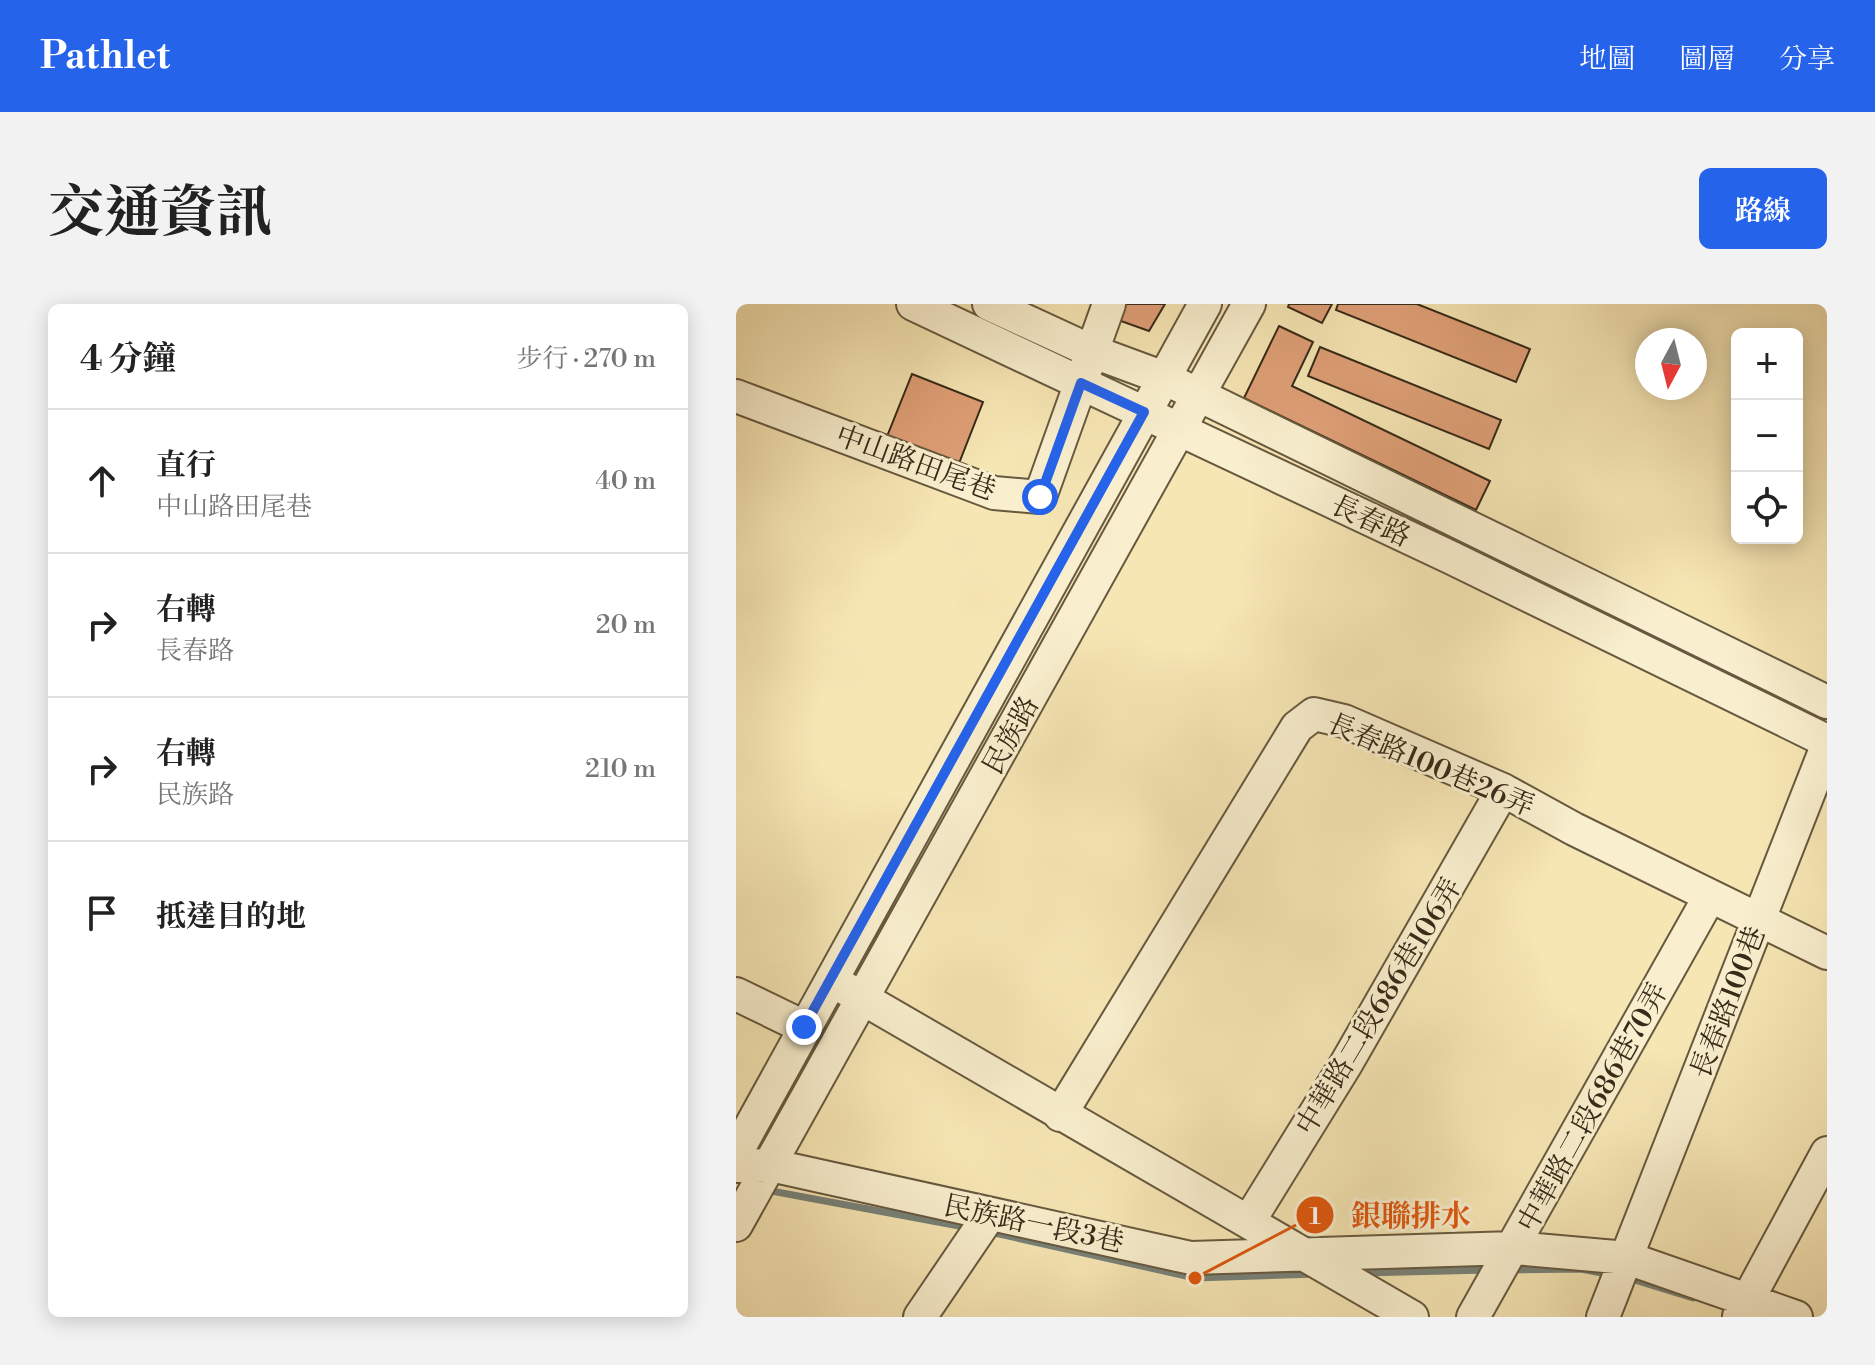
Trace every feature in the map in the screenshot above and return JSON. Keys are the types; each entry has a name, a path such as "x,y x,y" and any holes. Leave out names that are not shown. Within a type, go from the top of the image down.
{"street":[{"path":"888,304 962,338 1035,362"},
{"name":"長春路","path":"913,304 1452,558 1827,743"},
{"name":"長春路","path":"989,304 1091,351 1164,378 1827,702"},
{"path":"1020,304 1091,351"},
{"name":"中山路田尾巷","path":"736,396 994,493 1040,497 1109,304"},
{"name":"民族路","path":"736,1153 1205,304"},
{"name":"民族路","path":"736,1225 755,1176 863,998 1249,304"},
{"name":"長春路100巷26弄","path":"1060,1115 1297,727 1314,714 1344,721 1503,790 1574,829 1759,920"},
{"name":"長春路100巷","path":"1603,1317 1827,743"},
{"name":"中華路二段686巷106弄","path":"1249,1221 1346,1064 1503,790"},
{"name":"中華路二段686巷70弄","path":"1473,1317 1710,896"},
{"path":"1759,920 1827,953"},
{"path":"830,980 1412,1317"},
{"path":"736,994 804,1027"},
{"path":"1745,1307 1827,1153"},
{"name":"民族路一段3巷","path":"755,1176 983,1224 1191,1258 1324,1267 1505,1263 1622,1270 1745,1307 1796,1317"},
{"path":"920,1317 983,1224"}],"building":[{"path":"1126,304 1165,304 1149,331 1118,320"},
{"path":"1289,304 1332,304 1322,323 1288,307"},
{"path":"1338,304 1417,304 1530,349 1516,382 1336,310"},
{"path":"1279,326 1313,342 1292,386 1490,481 1476,510 1244,398"},
{"path":"1320,347 1501,420 1489,449 1308,376"},
{"path":"912,374 983,402 956,471 884,444"}],"waterway":[{"path":"766,1190 970,1228"},
{"path":"990,1232 1195,1278 1317,1274"},
{"path":"1509,1270 1581,1269 1612,1275"},
{"path":"1361,1273 1488,1270"},
{"path":"1628,1278 1693,1298"}],"place":[{"name":"銀聯排水","path":"1195,1278"}],"route":[{"path":"804,1027 1144,412 1081,383 1040,497"}]}
